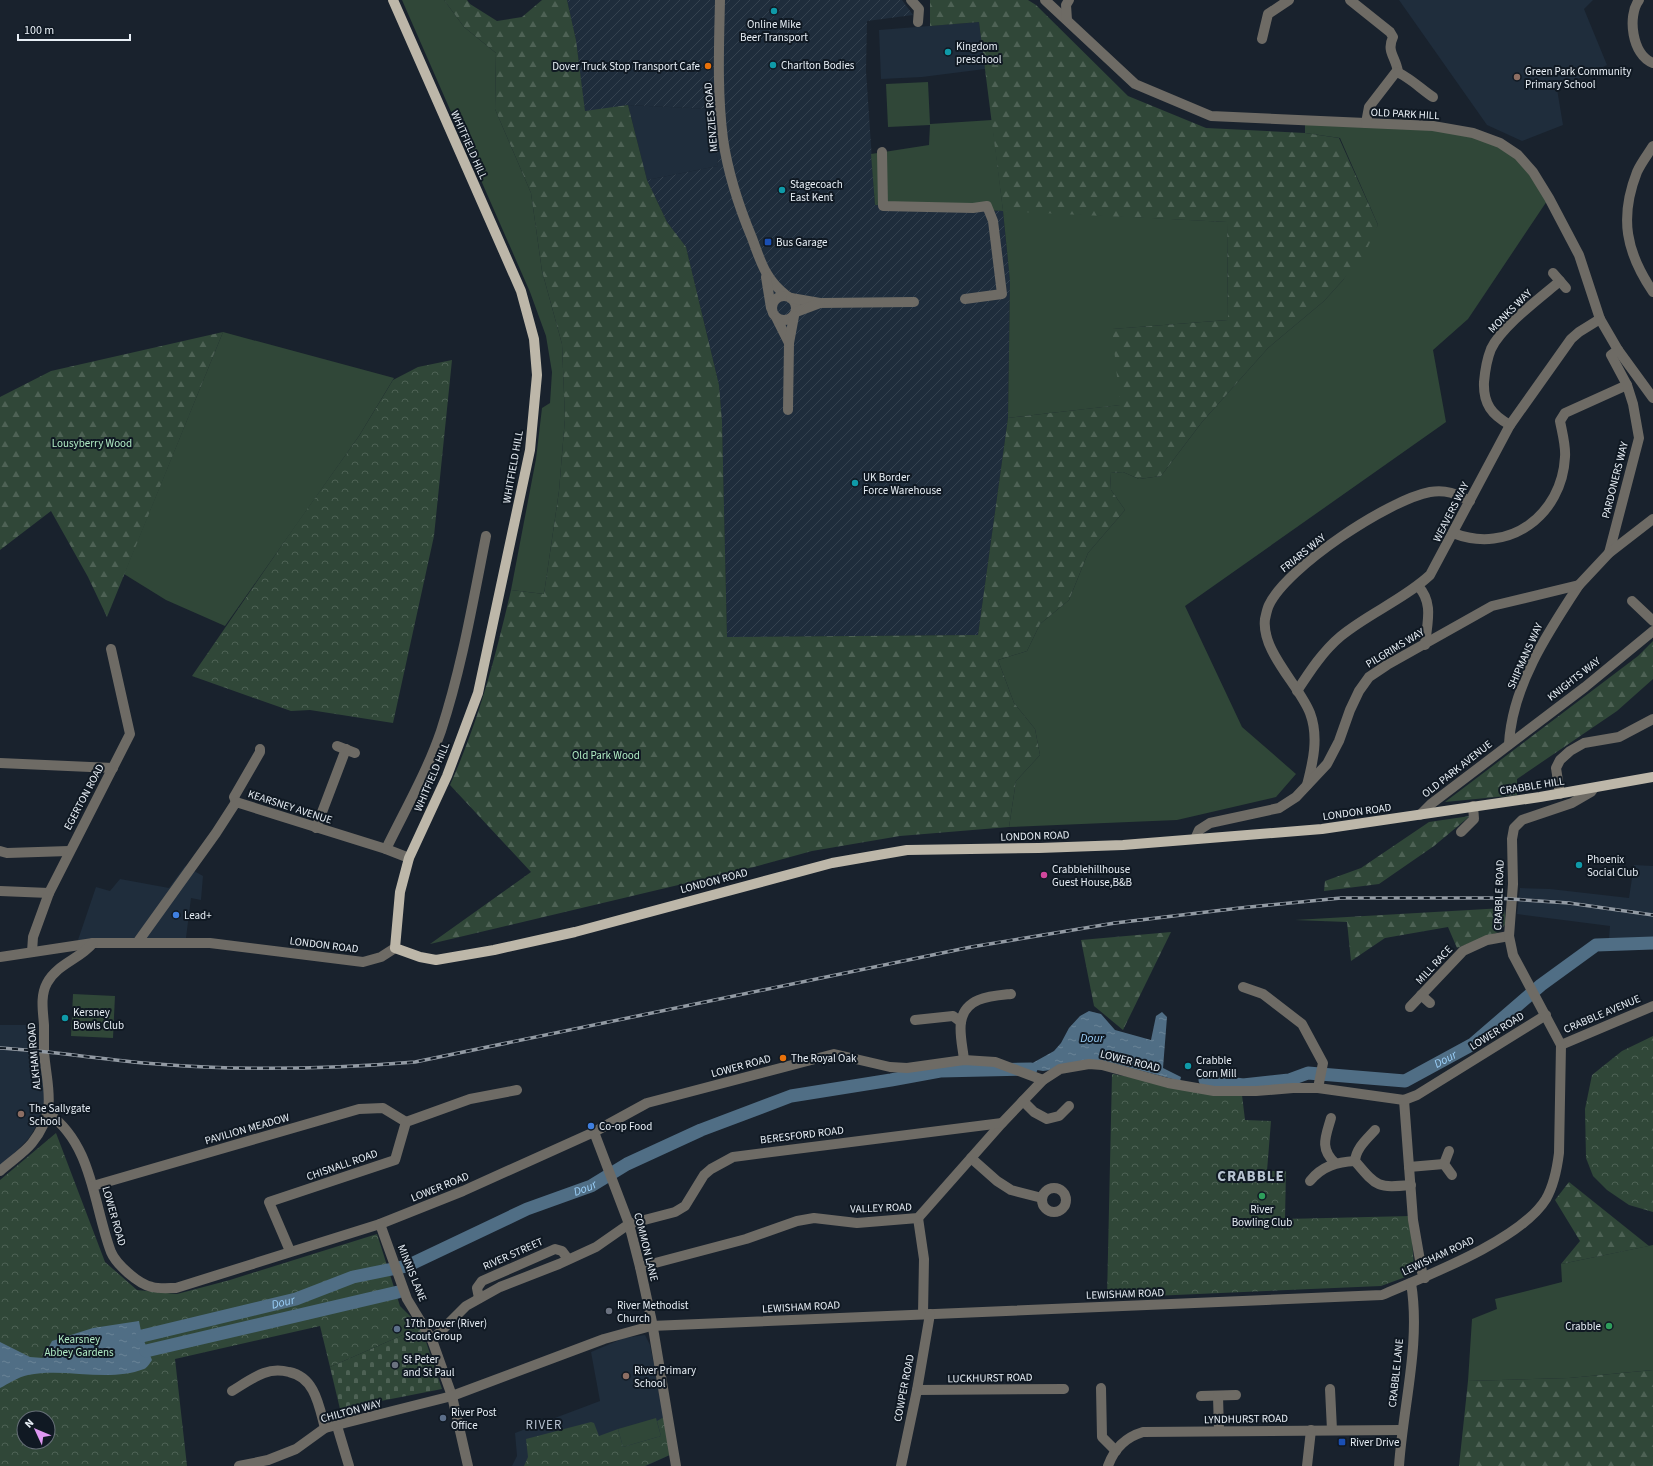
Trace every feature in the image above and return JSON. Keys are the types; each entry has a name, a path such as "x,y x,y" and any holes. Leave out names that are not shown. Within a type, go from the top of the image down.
{"main road":[{"name":"WHITFIELD HILL","path":"392,0 521,290 534,340 538,375 530,450 478,693 447,776 409,858 400,892 395,948"},
{"name":"CRABBLE HILL","path":"1442,811 1560,794 1653,776"},
{"name":"LONDON ROAD","path":"395,948 420,958 436,960 494,950 575,932 832,863 900,851 1123,845 1322,829 1442,811"}],"street":[{"name":"MENZIES ROAD","path":"720,0 720,99 723,140 737,198 765,273 774,315 789,344"},
{"path":"911,0 919,9 918,22"},
{"name":"OLD PARK HILL","path":"1045,0 1135,84 1211,116 1433,126 1473,134 1500,143 1518,155 1533,172 1549,198 1579,255 1600,319 1618,350 1653,398"},
{"path":"1067,20 1066,5 1069,0"},
{"path":"1262,39 1268,14 1289,0"},
{"path":"1350,0 1390,32 1393,37 1389,46 1390,52 1396,63 1398,72"},
{"path":"1639,0 1633,9 1633,30 1640,52 1645,58 1653,63"},
{"path":"1366,124 1369,107 1386,82 1396,72 1398,72"},
{"path":"1398,72 1403,74 1411,82 1433,97"},
{"path":"1653,146 1637,171 1626,210 1630,246 1635,261 1653,292"},
{"path":"882,152 883,206 973,208 987,206 993,221 1002,294 965,299"},
{"name":"MENZIES ROAD","path":"765,273 772,284 789,297"},
{"name":"MONKS WAY","path":"1510,425 1493,414 1486,402 1484,388 1485,372 1492,349 1508,327 1560,281"},
{"path":"789,297 796,304 795,314"},
{"path":"820,304 795,314 788,320 774,315 772,304 776,298 789,297 820,304 914,302"},
{"name":"MENZIES ROAD","path":"788,410 789,344 795,314"},
{"name":"WEAVERS WAY","path":"1297,691 1316,662 1342,636 1418,586 1436,567 1510,425 1571,339 1579,332 1600,319"},
{"name":"PARDONERS WAY","path":"1609,553 1638,438 1633,404 1627,385 1611,355 1618,350"},
{"path":"1453,533 1472,539 1500,537 1514,533 1535,521 1547,509 1556,494 1562,478 1566,456 1560,421 1562,416 1565,412 1627,385"},
{"name":"FRIARS WAY","path":"1307,785 1314,760 1315,737 1310,714 1266,636 1265,621 1268,606 1289,579 1327,547 1381,512 1406,500 1429,492 1447,490 1470,501"},
{"path":"1579,585 1609,553 1653,519"},
{"name":"WHITFIELD HILL","path":"386,849 428,763 457,680 486,536"},
{"name":"PILGRIMS WAY","path":"1195,839 1199,830 1210,823 1279,808 1296,798 1327,764 1340,741 1350,710 1359,690 1369,677 1387,665 1492,606 1579,585"},
{"name":"SHIPMANS WAY","path":"1509,744 1512,720 1527,677 1551,627 1579,585"},
{"path":"1418,586 1426,594 1429,603 1425,645"},
{"path":"1632,601 1653,621"},
{"name":"KNIGHTS WAY","path":"1509,744 1585,687 1653,631"},
{"name":"EGERTON ROAD","path":"32,952 33,937 49,893 69,851 130,734 111,649"},
{"path":"1560,794 1556,768 1560,760 1570,751 1584,743 1619,737 1653,719"},
{"name":"OLD PARK AVENUE","path":"1420,815 1431,804 1509,744"},
{"path":"316,828 341,748 356,753"},
{"path":"236,802 234,797 260,752 260,749"},
{"path":"0,763 112,768"},
{"name":"CRABBLE HILL","path":"1512,839 1514,828 1522,820 1572,802 1591,792 1594,788"},
{"name":"KEARSNEY AVENUE","path":"137,943 216,833 236,802 386,849 409,858"},
{"path":"1461,832 1474,819 1471,807"},
{"name":"CRABBLE ROAD","path":"1512,839 1513,884 1509,936 1513,955 1523,973"},
{"path":"0,851 7,853 69,851"},
{"path":"0,890 49,893"},
{"name":"MILL RACE","path":"1410,1007 1463,950 1487,940 1509,936"},
{"name":"LONDON ROAD","path":"0,957 93,943 210,943 363,962 381,957 395,948"},
{"name":"ALKHAM ROAD","path":"0,1171 32,1144 43,1127 48,1113 50,1100 44,1052 43,993 47,983 53,974 86,951 93,943"},
{"name":"LEWISHAM ROAD","path":"452,1396 604,1339 651,1326 1382,1295 1411,1282 1425,1278 1470,1256 1514,1229 1535,1212 1545,1200 1555,1176 1559,1153 1561,1045 1523,973"},
{"path":"1243,988 1263,994 1302,1024 1323,1063 1318,1084"},
{"path":"964,1060 961,1022 966,1009 974,1001 1011,994"},
{"name":"MILL RACE","path":"1422,995 1430,1003"},
{"name":"CRABBLE AVENUE","path":"1561,1045 1653,1006"},
{"name":"LOWER ROAD","path":"48,1113 65,1127 80,1150 93,1186 112,1253 124,1269 152,1287 176,1288 380,1224 464,1191 594,1132 647,1103 834,1054 907,1068 964,1060 996,1062 1043,1080 1060,1069 1089,1064 1123,1070 1168,1083 1214,1091 1318,1084 1404,1100 1417,1095 1546,1015"},
{"path":"915,1020 953,1016 961,1022"},
{"name":"VALLEY ROAD","path":"640,1267 746,1239 797,1221 814,1218 857,1223 918,1218 1002,1123 1043,1080"},
{"path":"406,1122 470,1099 517,1090"},
{"path":"1404,1100 1413,1220 1422,1272 1425,1278"},
{"path":"1023,1101 1034,1112 1047,1119 1058,1116 1069,1106"},
{"name":"PAVILION MEADOW","path":"93,1186 359,1109 383,1108 406,1122"},
{"path":"1331,1118 1324,1145 1326,1152 1335,1163"},
{"name":"CHISNALL ROAD","path":"290,1251 269,1202 395,1160 406,1122"},
{"name":"BERESFORD ROAD","path":"629,1224 675,1212 685,1206 704,1175 711,1169 734,1157 1002,1123"},
{"path":"1375,1130 1363,1142 1355,1155 1355,1161 1377,1185 1387,1187 1411,1185"},
{"name":"COMMON LANE","path":"594,1132 629,1224 640,1267 676,1466"},
{"path":"1444,1164 1449,1152"},
{"path":"971,1158 997,1181 1011,1190 1042,1198"},
{"path":"1310,1181 1322,1170 1335,1163 1355,1161"},
{"path":"1409,1167 1444,1164"},
{"path":"1444,1164 1452,1175"},
{"name":"COWPER ROAD","path":"901,1466 917,1390 927,1314 924,1259 918,1218"},
{"name":"MINNIS LANE","path":"380,1224 400,1278 406,1299 432,1340 452,1396 468,1466"},
{"path":"432,1340 466,1306 500,1287 596,1247 629,1224"},
{"name":"RIVER STREET","path":"480,1298 477,1288 482,1281 555,1249 562,1250 568,1259"},
{"name":"CRABBLE LANE","path":"1399,1466 1401,1430 1412,1358 1413,1295 1411,1282"},
{"path":"232,1391 265,1372 280,1370 292,1372 305,1379 312,1387 324,1428"},
{"path":"1101,1388 1102,1437 1116,1451"},
{"name":"LUCKHURST ROAD","path":"917,1390 1064,1389"},
{"path":"1330,1389 1332,1430"},
{"name":"CHILTON WAY","path":"239,1466 268,1460 296,1449 324,1428 337,1426 452,1396"},
{"path":"1201,1396 1236,1396"},
{"path":"1218,1396 1219,1431"},
{"path":"337,1426 349,1466"},
{"path":"1307,1466 1311,1430"},
{"name":"LYNDHURST ROAD","path":"1108,1466 1116,1451 1133,1435 1143,1432 1401,1430"}],"shaded area":[{"path":"567,0 902,0 913,15 867,21 866,71 875,205 1003,211 1010,281 1008,418 978,635 727,637 722,421 719,385 686,247 667,222 647,180 718,166 712,109 628,105 585,112 576,40"},
{"name":"Green Park Community Primary School","path":"1399,0 1593,0 1584,9 1607,65 1557,89 1563,125 1522,141 1487,125"},
{"path":"979,22 985,69 922,77 881,79 879,30"},
{"path":"628,105 712,109 718,166 647,180"},
{"path":"1634,865 1653,866 1653,941 1609,939 1610,926 1517,914 1520,888 1550,889 1629,898"},
{"path":"185,866 203,876 201,900 191,898 186,938 78,940 96,887 110,891 120,879 169,888"},
{"name":"The Sallygate School","path":"0,1025 33,1025 34,1042 42,1063 46,1095 40,1120 29,1138 0,1168"},
{"name":"River Primary School","path":"645,1335 650,1345 672,1454 646,1466 512,1466 517,1456 515,1433 600,1401 591,1352 624,1338"}],"green space":[{"path":"402,0 444,0 464,27 496,53 495,109 531,193 542,271 562,344 565,418 559,491 544,594 511,590 536,459 542,408 550,403 552,372 546,336 530,292"},
{"name":"Old Park Wood","path":"444,0 467,0 470,4 497,21 522,17 542,0 567,0 576,40 585,111 628,105 647,180 667,222 686,247 719,385 722,421 727,637 978,635 1008,418 1120,405 1112,329 1228,320 1227,222 1003,211 979,22 930,26 930,0 1028,0 1036,5 1128,96 1206,128 1305,133 1339,138 1378,225 1365,253 1324,301 1268,348 1202,422 1161,476 1139,479 1123,472 1110,473 1111,490 1125,510 1088,553 1069,600 1040,624 1027,651 998,660 1014,703 1035,729 1040,755 1016,781 1009,827 900,836 812,851 754,867 430,944 531,872 450,785 470,737 478,713 499,640 511,590 544,594 559,491 565,418 562,344 542,271 531,193 495,109 496,53 464,27"},
{"path":"928,82 930,124 992,120 1003,210 1227,222 1228,320 1113,329 1121,405 1008,418 1010,281 1003,211 875,205 871,154 929,145 930,125 888,127 886,84"},
{"path":"1305,121 1473,133 1518,155 1549,198 1468,319 1433,350 1446,422 1185,606 1242,727 1296,774 1276,797 1177,820 1009,827 1016,781 1040,755 1035,729 1014,703 998,660 1027,651 1040,624 1069,600 1088,553 1125,510 1111,490 1110,473 1123,472 1139,479 1161,476 1202,422 1268,348 1324,301 1343,280 1378,225 1340,138 1305,133"},
{"path":"223,332 394,378 359,436 225,626 166,600 124,574"},
{"name":"Lousyberry Wood","path":"223,332 107,617 88,577 51,511 0,550 0,397 51,371"},
{"path":"452,360 434,536 393,723 310,710 291,711 192,676 359,436 393,380 418,367"},
{"path":"1653,641 1653,679 1617,711 1517,779 1517,795 1445,802 1638,656"},
{"path":"1470,816 1434,846 1379,884 1324,891 1325,881 1361,868 1429,822"},
{"path":"1504,908 1506,923 1501,931 1457,948 1448,927 1385,938 1351,961 1347,922 1295,920"},
{"path":"1171,932 1123,1030 1094,1006 1081,940"},
{"path":"73,994 115,996 113,1038 71,1036"},
{"path":"1653,1036 1653,1212 1629,1205 1607,1190 1593,1176 1586,1158 1585,1109 1592,1075 1622,1051"},
{"path":"1112,1074 1210,1094 1242,1095 1245,1120 1271,1121 1267,1171 1286,1171 1285,1219 1410,1216 1414,1266 1411,1275 1381,1286 1107,1298"},
{"name":"Kearsney Abbey Gardens","path":"56,1133 105,1262 137,1290 177,1294 230,1280 377,1234 400,1306 421,1327 330,1367 320,1326 175,1359 187,1466 0,1466 0,1180"},
{"path":"1569,1182 1649,1246 1561,1264 1580,1241 1555,1200"},
{"path":"1653,1245 1653,1370 1569,1378 1468,1381 1472,1319 1497,1309 1495,1299 1562,1282 1561,1264"},
{"path":"421,1327 442,1389 340,1409 330,1367"},
{"path":"1653,1370 1653,1466 1459,1466 1468,1381 1569,1378"},
{"path":"664,1417 672,1454 645,1466 524,1466 528,1457 526,1439 591,1422 594,1423 599,1436 618,1429 623,1447 661,1436 657,1421"},
{"path":"656,1418 661,1436 623,1447 618,1429"}],"water":[{"name":"Dour","path":"1089,1011 1101,1014 1115,1030 1151,1040 1156,1016 1162,1012 1167,1017 1163,1068 1181,1077 1180,1081 1108,1062 1043,1071 1031,1069 1029,1065 1054,1051 1061,1043 1069,1028 1080,1016"},
{"path":"139,1321 142,1336 152,1360 144,1369 115,1375 42,1373 24,1376 0,1388 0,1342 30,1357 43,1358 52,1341 93,1328"}],"waterway":[{"name":"Dour","path":"1205,1080 1243,1085 1289,1080 1308,1073 1405,1081 1473,1044 1541,985 1596,945 1653,943"},
{"name":"Dour","path":"142,1336 296,1299 353,1277 407,1266 527,1209 591,1186 627,1164 701,1130 791,1096 940,1071 1031,1069"},
{"name":"Dour","path":"146,1351 398,1292"}],"railway":[{"path":"0,1048 137,1062 221,1068 318,1068 415,1062 971,947 1115,923 1240,908 1341,898 1496,898 1569,903 1653,915"}],"place":[{"name":"Online Mike Beer Transport","path":"774,11"},
{"name":"Kingdom preschool","path":"948,52"},
{"name":"Charlton Bodies","path":"773,65"},
{"name":"Dover Truck Stop Transport Cafe","path":"708,66"},
{"name":"Green Park Community Primary School","path":"1517,77"},
{"name":"Stagecoach East Kent","path":"782,190"},
{"name":"Bus Garage","path":"768,242"},
{"name":"UK Border Force Warehouse","path":"855,483"},
{"name":"Phoenix Social Club","path":"1579,865"},
{"name":"Crabblehillhouse Guest House,B&B","path":"1044,875"},
{"name":"Lead+","path":"176,915"},
{"name":"Kersney Bowls Club","path":"65,1018"},
{"name":"The Royal Oak","path":"783,1058"},
{"name":"Crabble Corn Mill","path":"1188,1066"},
{"name":"The Sallygate School","path":"21,1114"},
{"name":"Co-op Food","path":"591,1126"},
{"name":"River Bowling Club","path":"1262,1196"},
{"name":"River Methodist Church","path":"609,1311"},
{"name":"Crabble","path":"1609,1326"},
{"name":"17th Dover (River) Scout Group","path":"397,1329"},
{"name":"St Peter and St Paul","path":"395,1365"},
{"name":"River Primary School","path":"626,1376"},
{"name":"River Post Office","path":"443,1418"},
{"name":"River Drive","path":"1342,1442"}],"district":[{"name":"CRABBLE","path":"1251,1176"},
{"name":"RIVER","path":"544,1425"}]}
